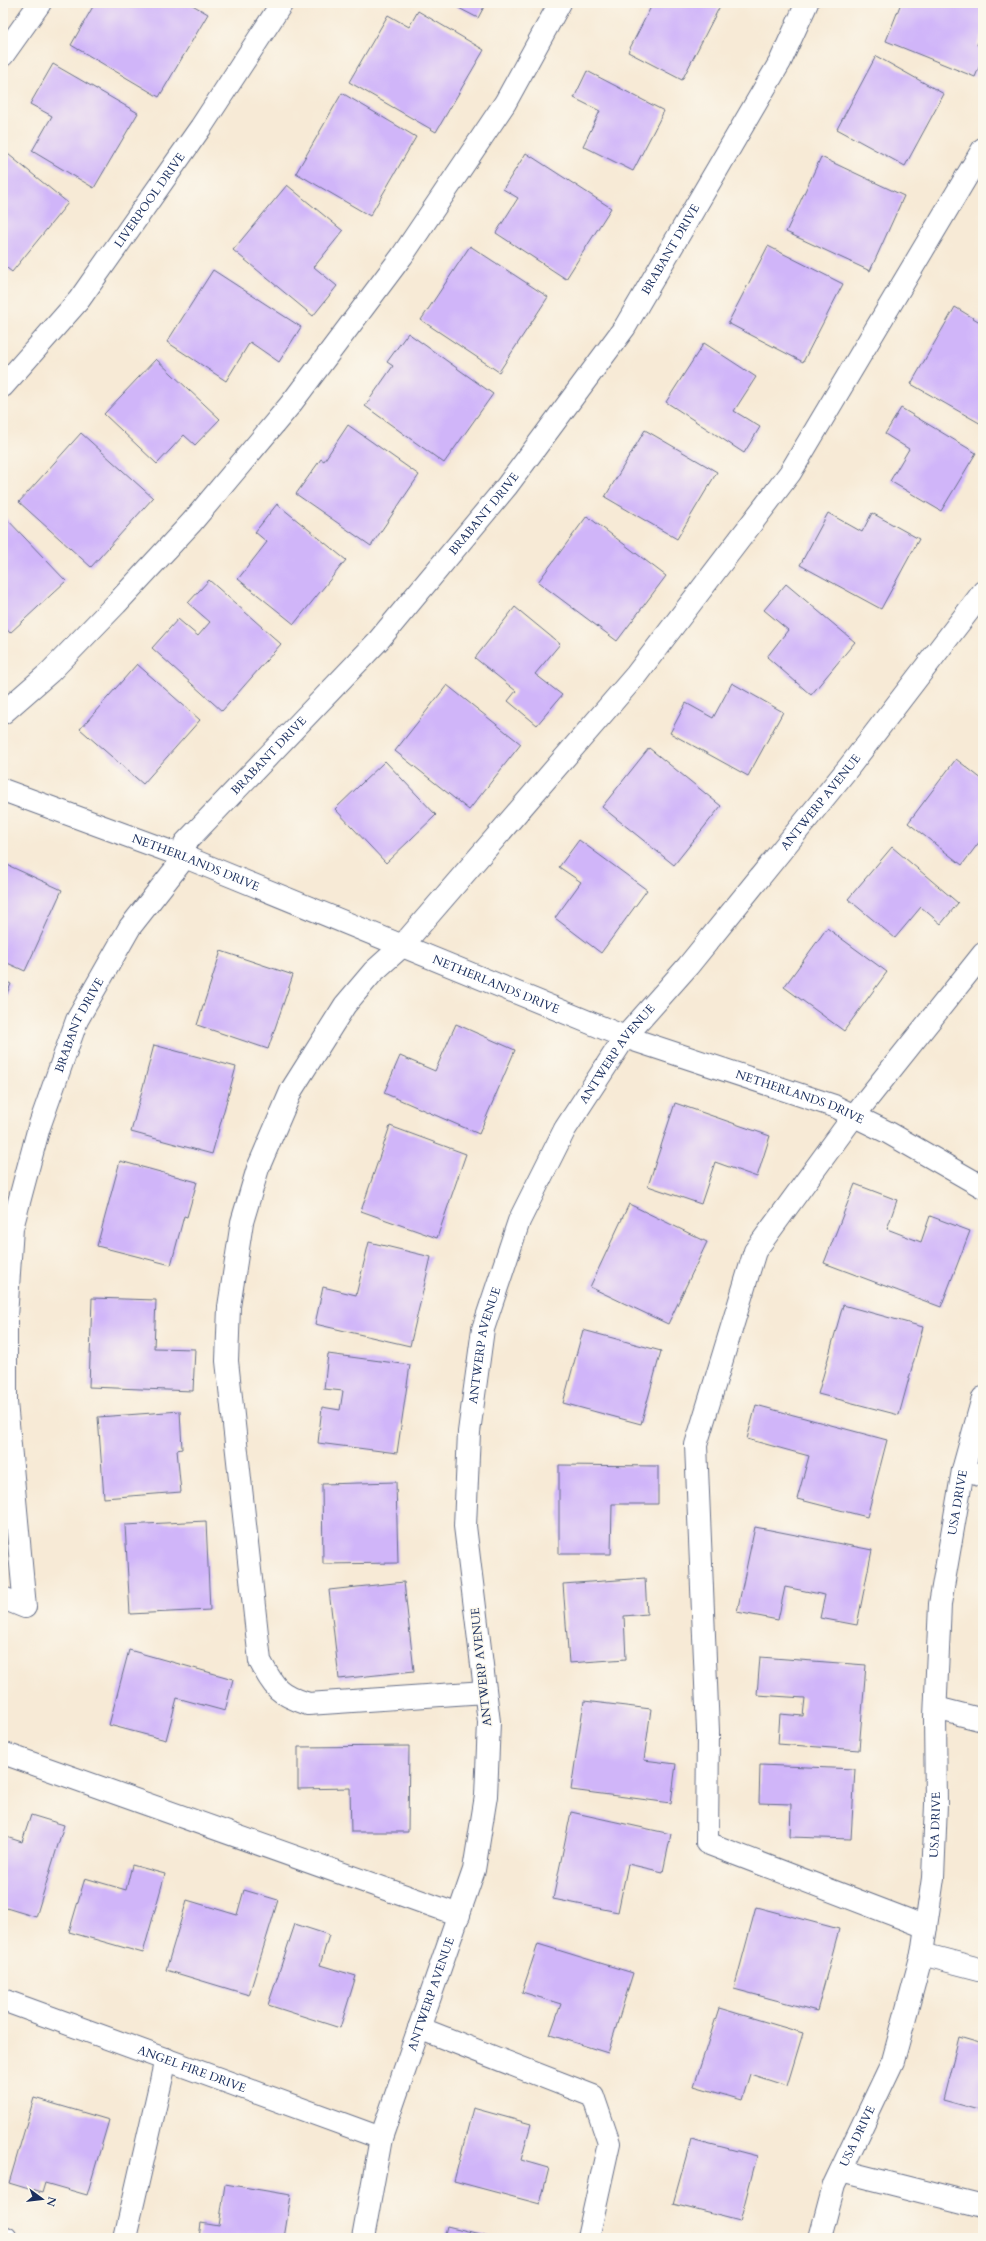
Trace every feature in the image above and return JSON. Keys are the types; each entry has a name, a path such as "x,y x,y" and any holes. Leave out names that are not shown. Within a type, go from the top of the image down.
{"street":[{"path":"3,55 40,3"},
{"name":"LIVERPOOL DRIVE","path":"3,386 79,300 201,127 282,3"},
{"path":"3,713 50,672 149,569 192,522 290,405 402,256 505,103 560,3"},
{"name":"BRABANT DRIVE","path":"3,1598 25,1607 6,1402 6,1317 12,1228 39,1127 77,1020 130,927 185,857 185,843 378,641 507,486 625,327 780,62 807,3"},
{"path":"485,1692 308,1704 287,1697 273,1686 260,1662 227,1361 229,1307 242,1222 258,1168 292,1089 345,1005 373,972 402,946 636,675 790,473 983,148"},
{"name":"ANTWERP AVENUE","path":"363,2238 381,2138 474,1870 486,1796 489,1722 465,1526 470,1432 483,1329 519,1221 565,1129 625,1037 688,966 849,767 983,592"},
{"name":"NETHERLANDS DRIVE","path":"3,790 185,857 625,1037 834,1106 889,1134 983,1187"},
{"path":"926,1927 706,1843 708,1731 696,1445 755,1251 853,1117 983,954"},
{"name":"USA DRIVE","path":"820,2238 834,2185 893,2061 922,1954 934,1878 936,1708 940,1604 973,1473 983,1398"},
{"path":"936,1708 983,1720"},
{"path":"3,1753 459,1915"},
{"path":"922,1954 983,1970"},
{"name":"ANGEL FIRE DRIVE","path":"3,2000 381,2138"},
{"path":"419,2028 593,2096 609,2143 588,2238"},
{"path":"125,2238 166,2060"},
{"path":"841,2171 983,2207"}],"building":[{"path":"95,3 189,3 208,14 159,97 71,45"},
{"path":"449,3 486,3 478,18"},
{"path":"653,3 661,3 669,7 671,3 714,3 720,6 682,80 628,52"},
{"path":"901,3 983,3 983,31 977,45 983,47 983,58 975,77 886,41"},
{"path":"418,11 484,50 436,132 349,82 388,15 409,27"},
{"path":"876,56 944,94 905,166 837,129"},
{"path":"53,64 138,113 94,188 32,151 52,116 30,104"},
{"path":"587,71 664,111 633,171 583,146 600,111 574,98"},
{"path":"342,93 416,137 370,216 296,173"},
{"path":"3,150 68,203 12,272 3,265"},
{"path":"526,153 611,208 566,279 496,233 518,198 503,189"},
{"path":"821,157 904,196 870,271 786,232"},
{"path":"287,185 343,231 314,267 337,286 313,316 233,250"},
{"path":"470,246 548,297 499,372 421,320"},
{"path":"768,246 843,284 803,362 728,323"},
{"path":"213,270 301,327 279,362 250,342 226,381 167,342"},
{"path":"955,307 983,324 983,425 911,384"},
{"path":"408,333 493,394 444,463 365,406 393,366 387,362"},
{"path":"704,343 756,377 734,411 760,427 744,453 666,402"},
{"path":"156,359 220,419 195,445 184,435 157,464 104,414"},
{"path":"901,408 976,453 941,511 890,481 909,449 885,434"},
{"path":"348,425 419,475 371,546 296,494 321,459 324,461"},
{"path":"645,430 717,472 677,539 605,497"},
{"path":"81,433 153,498 91,567 19,502"},
{"path":"277,504 346,560 294,624 238,579 267,542 255,532"},
{"path":"828,513 862,532 872,513 919,539 881,609 800,565"},
{"path":"4,516 66,581 10,633 3,625"},
{"path":"587,516 666,576 617,641 538,582"},
{"path":"209,580 281,644 222,711 152,648 178,619 198,636 210,622 188,603"},
{"path":"786,584 855,642 811,695 767,657 788,630 764,610"},
{"path":"515,607 560,644 535,674 562,695 537,725 508,701 516,691 475,658"},
{"path":"137,664 200,720 143,784 80,729"},
{"path":"732,683 783,712 748,776 670,733 686,703 713,718"},
{"path":"447,685 521,744 469,810 395,751"},
{"path":"649,748 721,806 674,865 602,807"},
{"path":"956,759 983,780 983,807 981,810 983,812 983,837 962,865 908,823"},
{"path":"385,761 436,815 386,863 335,809"},
{"path":"579,840 647,890 601,953 555,918 581,882 559,867"},
{"path":"892,847 958,903 941,924 921,907 895,938 848,899"},
{"path":"3,863 62,890 25,971 3,961"},
{"path":"827,928 887,972 844,1031 784,987"},
{"path":"221,951 293,975 268,1049 197,1025"},
{"path":"3,980 11,984 3,1003"},
{"path":"456,1024 515,1050 479,1134 384,1093 400,1056 435,1071"},
{"path":"154,1045 236,1067 212,1154 131,1132"},
{"path":"675,1103 770,1136 757,1177 715,1162 701,1204 648,1186"},
{"path":"390,1126 466,1154 437,1238 361,1211"},
{"path":"120,1161 197,1182 187,1217 184,1216 171,1265 97,1246"},
{"path":"855,1184 897,1200 887,1229 921,1242 930,1216 970,1231 941,1307 824,1263"},
{"path":"629,1204 707,1242 668,1324 590,1287"},
{"path":"369,1242 431,1257 410,1346 315,1324 323,1287 356,1295"},
{"path":"92,1298 156,1300 154,1348 195,1349 193,1391 89,1387"},
{"path":"843,1305 923,1327 899,1415 818,1394"},
{"path":"583,1330 661,1351 641,1424 563,1403"},
{"path":"328,1354 410,1365 397,1453 318,1443 322,1407 340,1410 343,1391 324,1389"},
{"path":"756,1405 887,1440 867,1517 797,1499 809,1456 747,1439"},
{"path":"180,1411 182,1449 177,1450 181,1492 104,1498 98,1417"},
{"path":"559,1465 658,1466 658,1504 612,1504 611,1554 559,1554"},
{"path":"396,1482 398,1563 323,1564 322,1484"},
{"path":"206,1521 210,1610 130,1614 125,1525"},
{"path":"755,1527 872,1550 857,1625 820,1618 825,1595 785,1587 778,1620 737,1612"},
{"path":"645,1578 647,1614 624,1616 626,1659 569,1663 563,1584"},
{"path":"404,1582 414,1671 339,1679 329,1590"},
{"path":"129,1650 233,1679 225,1711 177,1698 166,1740 109,1725"},
{"path":"760,1657 866,1665 859,1750 778,1744 780,1714 803,1716 805,1698 757,1695"},
{"path":"584,1701 651,1709 644,1760 676,1764 671,1803 571,1790"},
{"path":"409,1746 408,1832 351,1832 350,1788 298,1789 298,1747"},
{"path":"760,1765 855,1769 851,1839 790,1837 791,1804 759,1803"},
{"path":"571,1812 671,1834 663,1872 628,1864 618,1912 553,1899"},
{"path":"31,1815 64,1825 36,1917 3,1907 3,1836 22,1842"},
{"path":"132,1865 165,1874 143,1953 69,1932 85,1878 126,1890"},
{"path":"244,1890 278,1900 249,1995 166,1970 187,1900 237,1915"},
{"path":"756,1907 839,1929 817,2011 734,1989"},
{"path":"295,1924 329,1935 320,1965 356,1976 340,2028 268,2005"},
{"path":"538,1944 633,1973 608,2053 550,2035 561,2004 522,1992"},
{"path":"719,2008 803,2033 787,2086 750,2074 742,2100 694,2086"},
{"path":"959,2037 983,2044 983,2111 943,2100"},
{"path":"34,2098 109,2120 87,2195 45,2183 42,2193 9,2183"},
{"path":"473,2108 531,2124 521,2160 549,2168 540,2204 454,2181"},
{"path":"691,2139 757,2156 740,2221 673,2204"},
{"path":"225,2184 291,2195 284,2238 199,2238 201,2223 219,2226"},
{"path":"447,2226 492,2237 492,2238 444,2238"},
{"path":"633,2234 646,2238 632,2238"}]}
